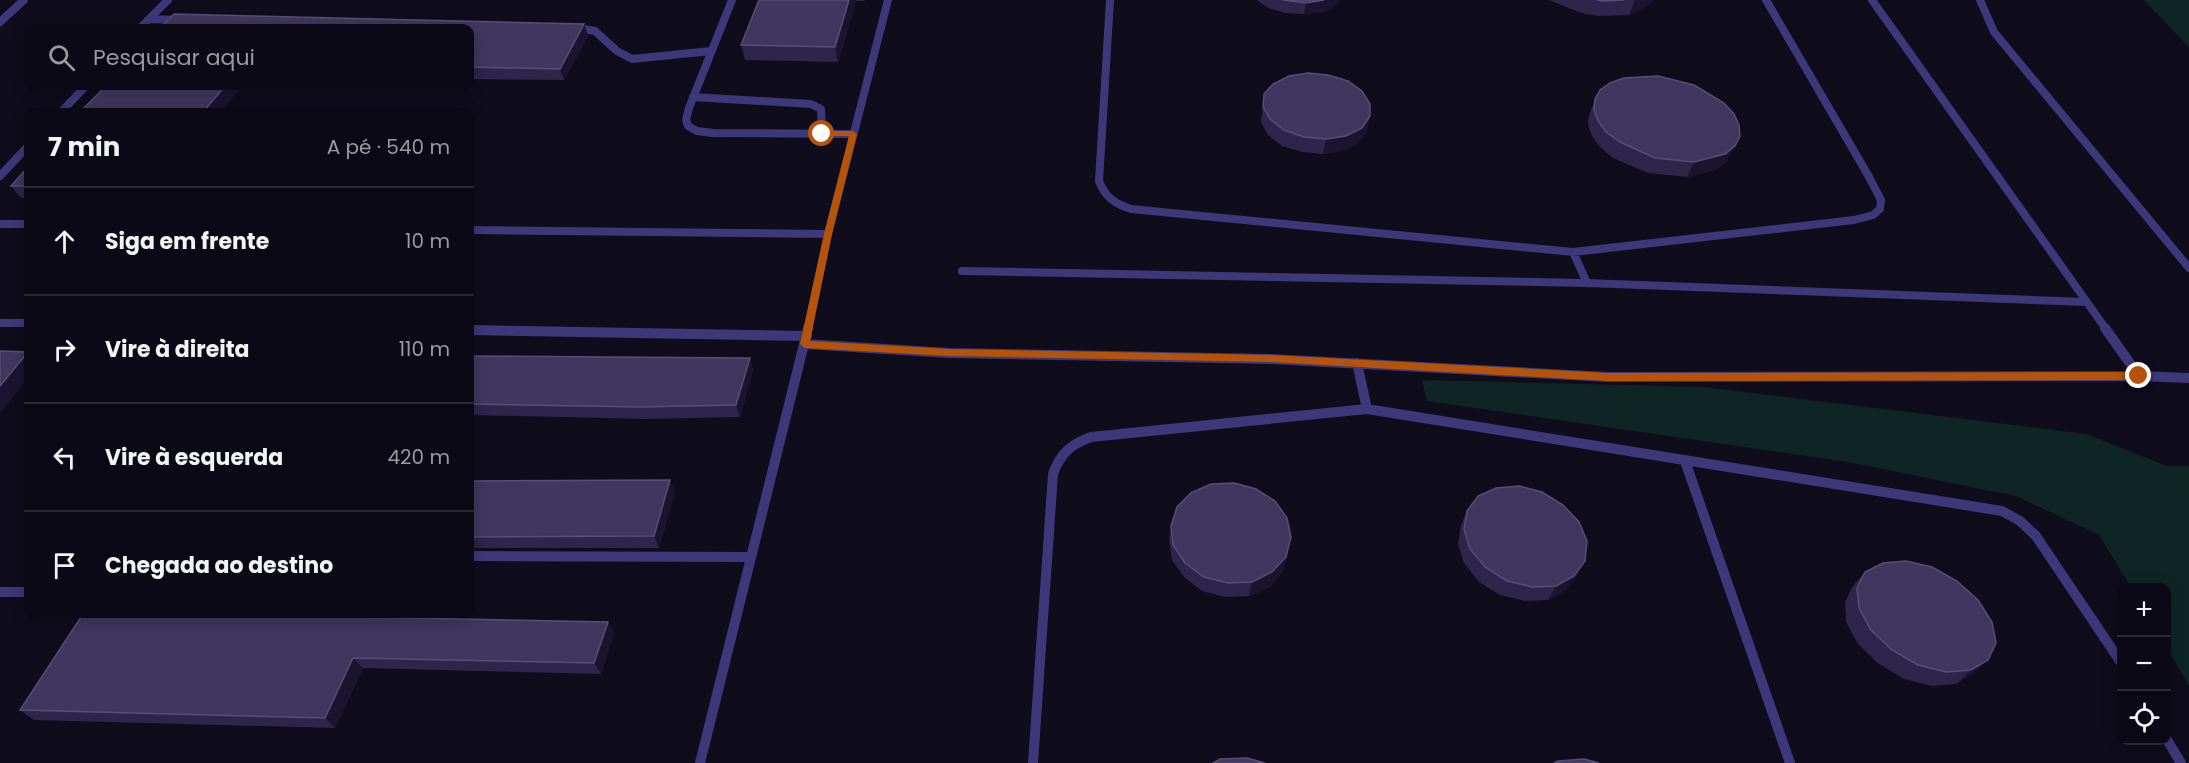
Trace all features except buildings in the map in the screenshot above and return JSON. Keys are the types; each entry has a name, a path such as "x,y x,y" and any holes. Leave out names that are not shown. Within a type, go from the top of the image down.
{"lane":[{"path":"0,22 24,0"},
{"path":"145,24 168,0"},
{"path":"732,0 693,97 686,120 688,126 697,131 853,134"},
{"path":"700,763 806,340 822,258 888,0"},
{"path":"1110,0 1099,181 1104,194 1116,204 1131,209 1573,252 1854,220 1873,215 1880,209 1881,200 1868,176 1766,0"},
{"path":"1872,0 2139,376"},
{"path":"1980,0 1994,32 2189,268"},
{"path":"149,19 184,20"},
{"path":"560,27 584,28 599,32 618,52 631,58 647,60 663,55 711,51"},
{"path":"65,108 82,90"},
{"path":"693,97 811,104 821,109 822,134"},
{"path":"0,176 24,150"},
{"path":"0,224 24,224"},
{"path":"474,230 828,234"},
{"path":"1573,252 1587,283"},
{"path":"962,272 1587,283 2086,302"},
{"path":"0,323 24,323"},
{"path":"474,330 806,340 833,348 1271,358 1608,377 2139,376 2189,378"},
{"path":"1357,363 1367,409"},
{"path":"1033,763 1053,474 1056,462 1073,442 1091,436 1367,409 2002,511 2020,521 2036,536 2117,658"},
{"path":"1685,461 1790,763"},
{"path":"474,556 750,557"},
{"path":"0,592 24,592"},
{"path":"2170,745 2181,763"}],"green space":[{"path":"2144,0 2189,0 2189,47"},
{"path":"1422,380 1704,387 2086,434 2167,466 2189,466 2189,686 2171,655 2171,583 2129,583 2099,535 2016,496 1848,462 1427,401"}],"route":[{"path":"822,134 853,134 828,234 805,344 833,348 949,353 1271,358 1608,377 2139,376"}]}
